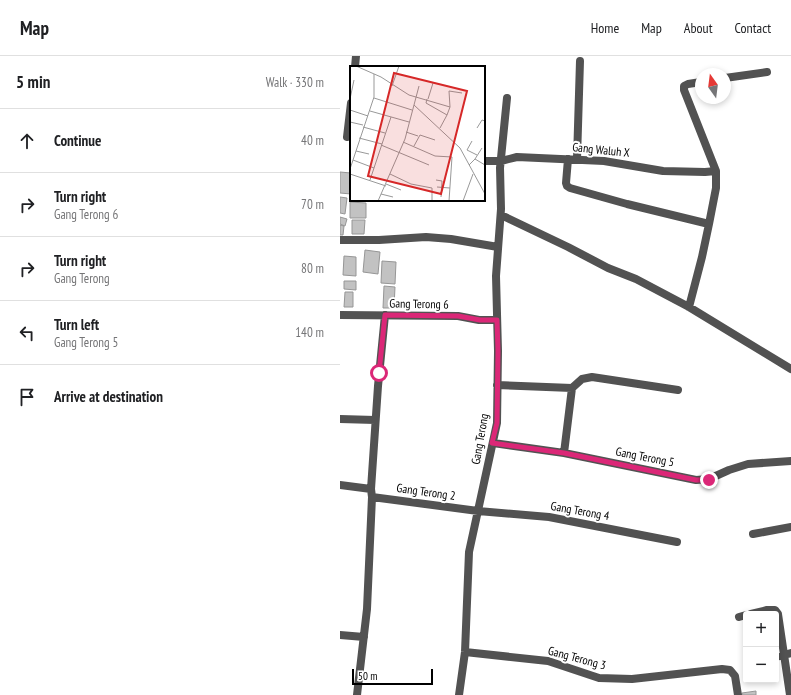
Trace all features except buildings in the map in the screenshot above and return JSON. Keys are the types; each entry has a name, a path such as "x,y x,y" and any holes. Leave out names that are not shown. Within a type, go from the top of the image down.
{"street":[{"path":"355,66 356,56"},
{"path":"580,60 573,159 566,183 567,186 627,204 709,224"},
{"path":"731,77 767,72"},
{"path":"689,307 702,257 716,188 716,171 684,90 684,86 695,83"},
{"name":"Gang Terong","path":"459,695 465,652 469,552 497,423 496,276 501,216 500,161 507,98"},
{"path":"346,137 350,110"},
{"name":"Gang Waluh X","path":"485,161 500,161 517,157 573,159 604,161 663,171 716,171"},
{"path":"501,216 608,268 636,279 689,307 791,369"},
{"path":"340,240 379,240 426,236 498,247"},
{"name":"Gang Terong 6","path":"340,315 458,316 480,320 497,320"},
{"path":"357,695 367,609 375,420 385,315"},
{"path":"564,453 572,388 582,379 592,378 678,390"},
{"path":"497,385 572,388"},
{"path":"340,419 375,420"},
{"name":"Gang Terong 5","path":"492,443 564,453 696,480 709,480 729,470 748,464 791,461"},
{"name":"Gang Terong 2","path":"340,485 372,493 478,511"},
{"name":"Gang Terong 4","path":"478,511 549,517 677,542"},
{"path":"753,534 791,527"},
{"path":"763,611 776,611"},
{"path":"779,621 790,695"},
{"path":"340,635 364,637"},
{"name":"Gang Terong 3","path":"465,652 548,661 599,678 632,679 722,669 730,670 735,676 738,695"}],"route":[{"path":"379,373 385,315 458,316 480,320 497,320 497,423 492,443 564,453 696,480 709,480"}]}
